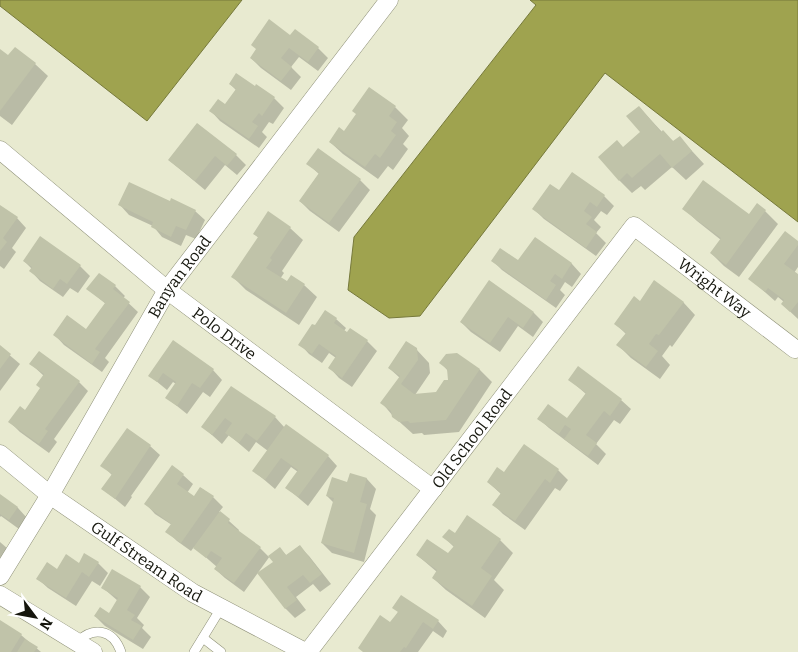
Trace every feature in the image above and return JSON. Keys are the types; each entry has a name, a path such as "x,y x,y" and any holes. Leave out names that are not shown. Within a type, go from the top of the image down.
{"street":[{"name":"Banyan Road","path":"0,576 50,495 167,290 389,0"},
{"name":"Polo Drive","path":"0,150 167,290 433,489"},
{"name":"Wright Way","path":"634,226 795,349"},
{"name":"Old School Road","path":"307,652 634,226"},
{"name":"Gulf Stream Road","path":"0,454 50,495 193,593 307,652"},
{"path":"0,595 93,652"}],"lane":[{"path":"194,652 221,608"},
{"path":"77,642 82,636 98,632 113,638 121,652"},
{"path":"203,638 221,652"}],"shaded area":[{"path":"0,0 242,0 147,121 0,6"},
{"path":"530,0 798,0 798,222 605,73 420,316 389,318 348,290 354,237 536,5"}],"building":[{"path":"269,19 290,35 295,29 319,47 308,62 289,48 281,58 292,67 281,81 250,58 256,49 251,45"},
{"path":"15,47 36,63 0,111 0,49 8,55"},
{"path":"236,73 275,97 262,116 259,113 252,122 258,126 249,139 209,111 218,99 225,104 236,89 229,84"},
{"path":"369,87 396,106 389,116 397,122 391,131 396,135 380,158 375,154 365,167 329,142 339,127 344,131 356,114 352,111"},
{"path":"639,106 661,132 663,130 673,141 680,136 692,151 672,168 660,154 632,178 627,173 619,181 598,157 617,140 623,147 640,132 626,116"},
{"path":"197,123 237,154 227,166 215,156 195,181 168,160"},
{"path":"318,148 361,179 329,223 299,201 319,173 306,164"},
{"path":"572,172 605,195 597,207 590,202 584,211 592,217 586,224 597,232 586,248 532,209 550,184 559,190"},
{"path":"703,180 749,214 757,203 766,210 726,265 710,253 721,238 682,209"},
{"path":"129,182 170,201 171,198 196,210 186,230 176,226 171,237 151,227 153,222 118,205"},
{"path":"0,205 18,217 3,238 7,242 0,251"},
{"path":"268,211 291,227 270,258 272,260 266,268 287,281 291,275 305,284 286,313 231,277 258,237 253,234"},
{"path":"785,231 798,241 798,245 784,264 798,274 798,302 790,312 781,304 784,300 768,288 765,292 748,279"},
{"path":"40,236 81,265 67,284 60,279 53,289 29,271 32,267 23,261"},
{"path":"535,237 572,263 562,279 555,274 550,281 556,285 546,300 491,261 500,248 518,260"},
{"path":"99,273 116,285 113,289 130,302 95,349 100,352 92,364 53,335 67,315 86,329 105,303 86,289"},
{"path":"489,280 534,312 523,328 508,317 490,343 460,322"},
{"path":"654,280 684,302 659,335 656,334 649,344 658,351 646,367 616,345 626,333 614,324 634,296 640,301"},
{"path":"325,310 337,318 334,323 347,332 350,328 368,340 342,378 328,368 336,356 319,344 312,354 298,345 312,324 315,325"},
{"path":"173,340 214,369 200,388 192,383 177,406 165,398 176,382 163,373 157,382 148,376"},
{"path":"406,341 417,348 418,360 401,384 414,394 436,392 444,380 448,380 447,369 439,363 446,354 457,353 480,369 446,420 399,422 392,417 391,411 380,403 400,376 388,368"},
{"path":"0,345 11,354 0,369"},
{"path":"39,351 80,381 45,429 48,431 39,444 8,422 20,406 25,410 40,388 36,385 44,374 29,364"},
{"path":"578,366 622,399 610,416 604,411 586,435 597,443 588,456 564,439 571,429 565,425 559,434 537,419 548,404 567,418 586,393 568,380"},
{"path":"231,386 276,416 257,441 246,433 239,443 225,433 232,423 225,418 212,435 201,427"},
{"path":"286,424 329,455 298,497 285,488 298,470 281,458 265,480 252,471"},
{"path":"127,428 151,445 115,499 101,489 112,474 100,466"},
{"path":"524,444 559,469 550,483 545,479 515,521 492,505 501,493 487,482 497,467 504,472"},
{"path":"172,465 184,474 177,484 194,496 200,487 214,496 181,543 165,532 171,524 144,504"},
{"path":"350,473 367,478 360,502 367,504 354,553 321,543 334,498 326,496 332,477 347,482"},
{"path":"0,494 18,507 9,520 0,514"},
{"path":"220,511 230,519 228,523 261,547 234,583 214,569 222,558 211,551 206,558 193,548"},
{"path":"467,515 501,539 481,568 492,576 472,606 432,578 437,570 416,555 427,539 448,553 454,546 442,537 449,529 455,533"},
{"path":"300,545 322,574 310,583 303,575 287,587 297,600 285,609 257,573 273,562 268,556 280,547 286,555"},
{"path":"84,553 99,562 89,577 82,572 66,598 36,579 47,562 57,569 66,554 79,563"},
{"path":"112,569 141,586 127,610 135,615 131,620 142,626 133,640 94,616 100,607 109,613 118,598 101,588"},
{"path":"401,595 439,620 433,629 423,622 406,648 404,647 400,652 363,652 358,648 380,615 390,622 398,612 392,608"},
{"path":"0,620 22,634 11,652 0,652"},
{"path":"25,639 38,647 34,652 17,652"}]}
